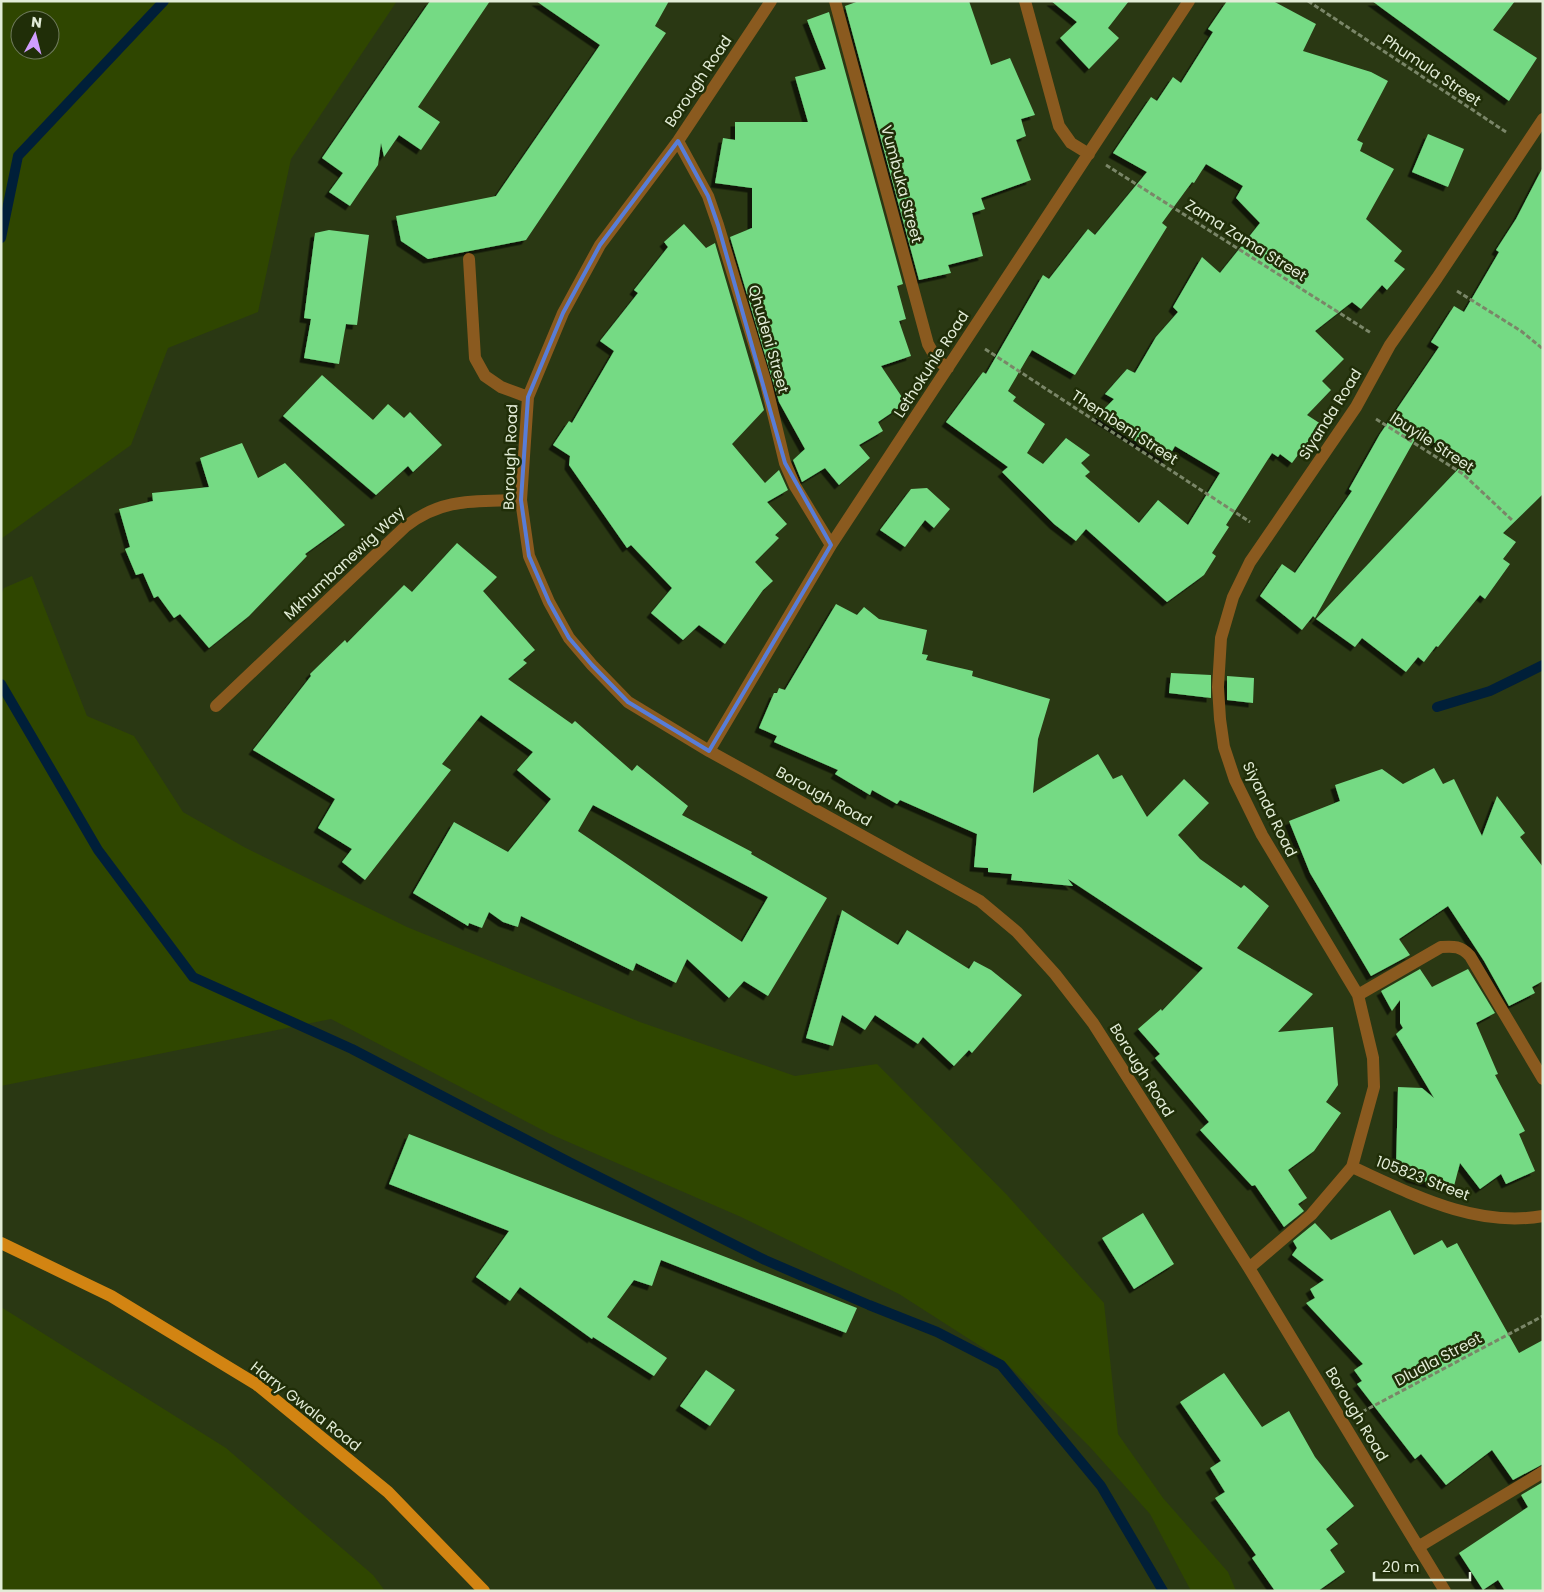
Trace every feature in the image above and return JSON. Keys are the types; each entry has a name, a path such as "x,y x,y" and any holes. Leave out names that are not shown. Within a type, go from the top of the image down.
{"main road":[{"name":"Harry Gwala Road","path":"1,1243 111,1296 256,1384 388,1492 484,1591"}],"street":[{"name":"Borough Road","path":"771,1 678,141 600,245 563,313 528,397 521,500 529,556 549,602 569,638 628,702 709,751 980,901 1018,932 1055,974 1093,1023 1249,1268 1446,1591"},
{"name":"Vumbuka Street","path":"835,1 928,344 937,360 948,368"},
{"path":"1025,1 1059,126 1071,143 1089,154"},
{"name":"Lethokuhle Road","path":"709,751 831,545 1189,1"},
{"name":"Siyanda Road","path":"1249,1268 1311,1215 1352,1167 1374,1087 1367,1026 1358,996 1262,835 1235,780 1224,747 1218,687 1221,638 1233,597 1250,562 1356,407 1390,345 1543,119"},
{"name":"Qhudeni Street","path":"678,141 708,196 718,224 765,380 785,463 795,486 831,545"},
{"path":"469,259 475,358 485,376 501,387 528,397"},
{"name":"Mkhumbanewig Way","path":"216,706 399,532 422,513 457,502 521,500"},
{"path":"1358,996 1441,947 1454,946 1464,949 1543,1079"},
{"name":"105823 Street","path":"1352,1167 1422,1198 1472,1214 1495,1219 1521,1219 1543,1216"},
{"path":"1418,1547 1543,1472"}],"path":[{"name":"Phumula Street","path":"1308,1 1526,146"},
{"name":"Zama Zama Street","path":"1089,154 1390,345"},
{"path":"1437,278 1521,331 1543,349"},
{"name":"Thembeni Street","path":"968,338 1269,534"},
{"name":"Ibuyile Street","path":"1356,407 1463,474 1513,521"},
{"name":"Dludla Street","path":"1343,1421 1543,1316"}],"highlighted area":[{"path":"678,141 708,196 718,225 785,463 831,545 709,751 628,702 592,665 569,638 549,602 529,556 521,500 528,397 563,313 600,245"}],"green space":[{"path":"1,1 397,1 291,159 258,312 168,348 131,445 1,539"},
{"path":"32,576 87,716 134,736 183,812 244,847 407,927 640,1022 795,1076 877,1064 1007,1195 1104,1303 1118,1434 1163,1498 1228,1572 1236,1591 1191,1591 1150,1514 1088,1445 1005,1362 899,1294 741,1217 550,1134 331,1019 1,1086 1,595 4,588"},
{"path":"1,1307 226,1448 373,1575 385,1591 1,1591"}],"building":[{"path":"430,1 490,1 418,107 440,122 421,150 399,135 384,157 381,143 378,165 350,206 329,192 343,173 322,158"},
{"path":"536,1 669,1 655,26 666,33 526,240 428,259 401,241 396,216 496,196 600,45"},
{"path":"859,1 969,1 991,65 1010,58 1035,115 1021,119 1026,136 1016,140 1031,180 981,198 985,209 972,213 983,256 948,265 951,273 919,280 845,6"},
{"path":"1051,1 1129,1 1108,28 1119,38 1089,69 1060,38 1077,22"},
{"path":"1227,1 1273,1 1316,24 1303,51 1371,72 1388,81 1357,140 1363,143 1360,151 1394,169 1366,219 1402,251 1394,261 1405,269 1387,290 1382,285 1361,309 1352,302 1315,331 1344,359 1322,381 1331,390 1307,415 1321,424 1292,463 1280,454 1278,457 1272,453 1226,525 1229,527 1212,553 1216,556 1204,575 1167,602 1086,529 1076,541 1054,524 1002,472 1008,467 946,422 983,372 986,374 1043,275 1049,279 1088,229 1095,235 1147,172 1113,153 1151,97 1157,101 1173,77 1181,83 1213,32 1208,29","holes":["1206,164 1243,186 1236,198 1260,223 1220,273 1202,257 1173,307 1178,312 1156,337 1135,373 1127,369 1105,394 1114,399 1096,417 1167,460 1175,446 1220,473 1188,525 1158,500 1139,523 1085,476 1090,472 1081,463 1090,455 1066,438 1043,464 1027,453 1045,424 1013,401 1016,397 1008,391 1032,350 1075,375 1167,227 1162,223 1192,182 1194,183"]},
{"path":"1372,1 1515,1 1493,30 1537,58 1509,101"},
{"path":"829,12 903,284 897,286 906,319 899,321 911,356 881,366 906,403 878,422 883,431 859,445 870,458 839,485 825,468 802,482 793,460 805,449 779,402 730,237 752,228 752,188 715,183 723,138 735,140 735,122 808,122 795,77 826,69 807,20"},
{"path":"1428,134 1464,149 1448,187 1412,172"},
{"path":"1543,167 1543,494 1503,533 1516,542 1503,559 1510,564 1485,599 1480,595 1424,662 1418,657 1406,672 1362,638 1355,647 1316,619 1464,463 1419,432 1315,618 1313,616 1302,630 1260,596 1282,564 1295,573 1352,491 1349,489 1380,434 1439,347 1431,342 1454,306 1464,312 1499,252 1496,250 1516,219"},
{"path":"684,224 706,248 715,243 764,410 732,444 765,483 779,470 788,490 767,502 787,524 775,535 779,538 755,562 773,581 763,590 725,644 699,625 683,640 651,613 672,588 631,545 627,548 569,465 570,456 553,445 569,421 572,423 614,351 600,341 638,293 634,290 668,247 664,242"},
{"path":"329,230 369,235 357,325 346,324 339,364 304,358 311,319 304,318 315,233"},
{"path":"322,375 373,420 388,404 404,418 410,412 442,445 413,472 408,466 376,495 283,416"},
{"path":"242,443 258,478 285,463 345,525 305,554 307,556 249,616 209,648 180,614 174,618 158,596 154,598 143,573 136,575 125,549 130,547 119,509 153,501 152,493 209,487 200,458"},
{"path":"927,488 950,509 934,528 925,520 905,547 880,530 911,489"},
{"path":"457,543 497,577 483,591 535,650 523,660 527,663 508,679 572,724 575,721 632,771 637,765 688,806 682,815 752,852 751,854 827,898 768,996 744,981 729,998 687,959 676,983 636,963 633,971 521,916 518,927 503,922 489,912 482,928 469,923 468,926 413,893 454,822 508,852 551,799 517,770 533,752 481,715 442,764 451,770 365,880 342,862 352,849 318,828 335,799 253,750 311,676 310,674 345,640 347,643 404,585 412,592","holes":["593,805 768,897 742,942 578,831"]},
{"path":"836,604 857,615 864,607 879,619 927,630 922,654 928,655 926,660 973,671 972,676 1050,699 1038,739 1033,793 1098,754 1113,779 1122,775 1147,817 1184,779 1209,803 1178,835 1200,859 1241,888 1244,885 1269,906 1237,948 1313,994 1278,1032 1333,1027 1338,1085 1326,1102 1341,1113 1314,1151 1288,1170 1307,1198 1298,1204 1304,1211 1284,1227 1255,1185 1252,1186 1200,1130 1209,1122 1155,1058 1160,1054 1138,1029 1161,1009 1162,1011 1203,968 1068,879 1073,886 1011,880 1012,874 988,872 988,868 974,867 977,834 900,800 897,804 872,790 870,795 835,774 838,770 774,742 777,736 759,728 774,693 777,693 779,688 785,690"},
{"path":"1171,673 1211,675 1211,698 1169,693"},
{"path":"1227,676 1254,678 1253,703 1227,700"},
{"path":"1434,768 1443,784 1454,779 1482,836 1497,796 1525,833 1520,837 1543,867 1543,981 1532,987 1535,993 1509,1006 1484,961 1448,906 1399,939 1410,955 1371,976 1310,873 1289,821 1340,801 1335,785 1382,769 1403,784"},
{"path":"842,910 898,945 907,930 969,969 974,961 991,970 1022,995 972,1053 969,1050 954,1066 923,1037 918,1044 875,1015 865,1030 842,1015 833,1046 806,1038"},
{"path":"1420,969 1432,987 1468,969 1495,1013 1476,1023 1498,1074 1495,1075 1525,1131 1519,1134 1535,1171 1506,1184 1501,1174 1480,1189 1460,1163 1453,1190 1411,1178 1396,1167 1398,1087 1422,1088 1434,1098 1396,1034 1403,1028 1400,1023 1400,1000 1392,1011 1381,991"},
{"path":"409,1134 857,1308 846,1333 661,1260 652,1286 634,1280 607,1317 667,1358 654,1376 593,1337 592,1339 520,1287 510,1301 476,1277 509,1231 389,1184"},
{"path":"1390,1210 1414,1255 1442,1240 1447,1248 1457,1243 1519,1353 1543,1340 1543,1464 1513,1480 1492,1450 1446,1485 1421,1454 1415,1459 1357,1384 1362,1381 1354,1370 1363,1364 1306,1303 1315,1298 1310,1289 1324,1280 1292,1255 1297,1248 1293,1241 1315,1223 1331,1240"},
{"path":"1143,1213 1174,1264 1134,1289 1102,1238"},
{"path":"706,1370 735,1390 710,1426 680,1406"},
{"path":"1224,1373 1262,1427 1289,1411 1315,1457 1354,1506 1326,1529 1338,1544 1330,1550 1345,1572 1318,1591 1275,1591 1252,1558 1256,1555 1215,1498 1225,1492 1210,1468 1221,1461 1180,1402"},
{"path":"1543,1482 1543,1591 1505,1591 1498,1580 1483,1590 1459,1553 1528,1507 1521,1495"}],"waterway":[{"path":"1,238 18,156 164,1"},
{"path":"1437,707 1490,691 1543,665"},
{"path":"1,684 98,850 193,977 352,1049 569,1162 765,1260 937,1332 1001,1365 1101,1486 1163,1591"}]}
